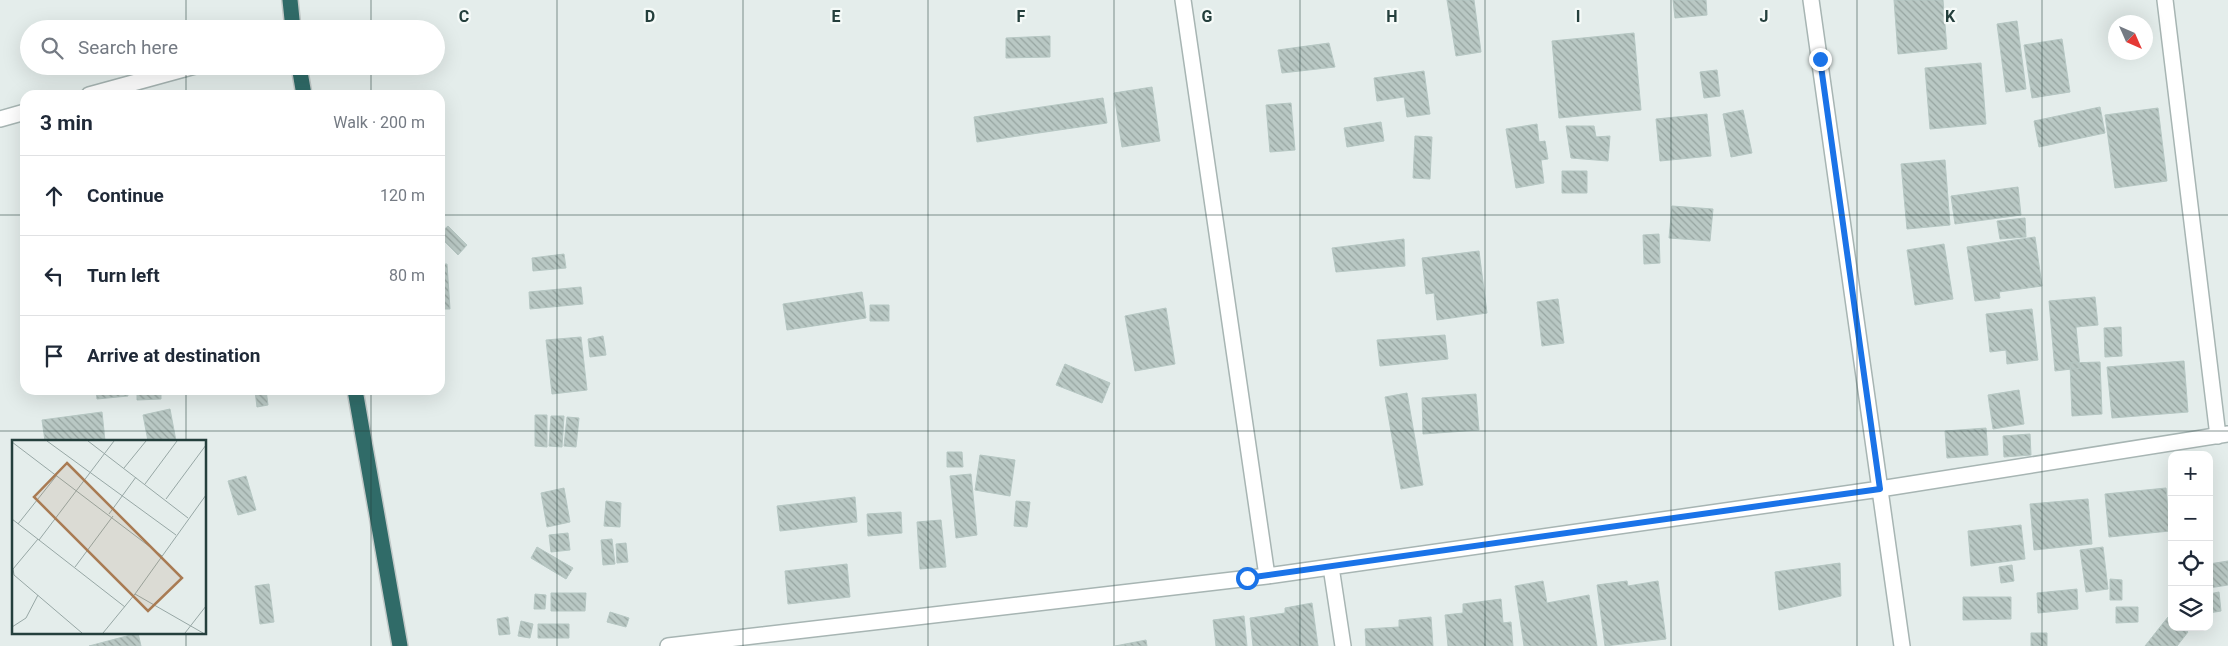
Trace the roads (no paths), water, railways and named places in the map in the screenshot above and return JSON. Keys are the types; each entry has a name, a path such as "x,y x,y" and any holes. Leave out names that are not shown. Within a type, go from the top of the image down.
{"highway":[{"path":"290,0 292,20"},
{"path":"301,75 303,90"},
{"path":"356,395 400,646"}],"street":[{"path":"1183,0 1267,576"},
{"path":"1811,0 1902,646"},
{"path":"668,646 1267,576 1880,489 2223,435 2165,0"},
{"path":"107,90 162,75"},
{"path":"0,119 20,113"},
{"path":"1331,567 1343,646"}]}
